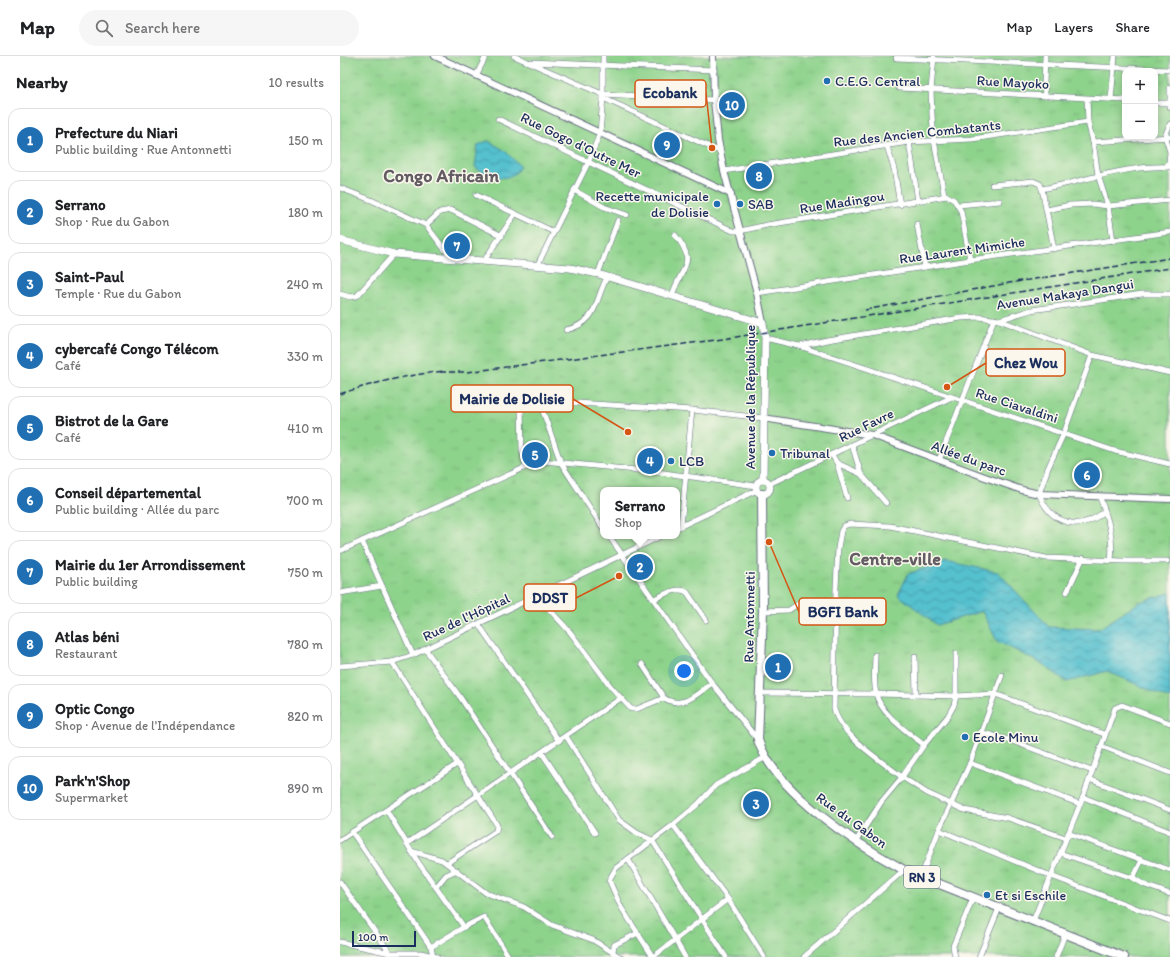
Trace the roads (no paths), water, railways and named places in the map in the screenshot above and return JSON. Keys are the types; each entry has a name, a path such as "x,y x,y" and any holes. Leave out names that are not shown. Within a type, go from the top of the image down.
{"highway":[{"name":"Rue Antonnetti","path":"758,740 763,611 759,490"},
{"name":"Rue du Gabon","path":"758,740 766,757 782,778 818,813 856,841 904,870 1124,957"}],"main road":[{"path":"340,240 394,254 538,264 570,268 598,274 763,323"},
{"name":"Avenue de la République","path":"763,323 763,418 766,482"},
{"path":"759,482 766,482 770,490 759,490 759,482"}],"street":[{"path":"435,56 477,74 731,194"},
{"path":"477,74 486,56"},
{"path":"514,56 721,152"},
{"path":"538,264 588,163 600,133 602,56"},
{"name":"Avenue de la République","path":"713,56 714,100 724,171 757,293 763,323"},
{"path":"1045,56 1045,96"},
{"path":"1111,99 1115,56"},
{"path":"896,58 934,58 1045,65 1170,70"},
{"path":"934,58 931,90 934,140 943,190 947,196 959,205 970,260"},
{"path":"527,62 714,70"},
{"name":"Rue Mayoko","path":"899,88 1122,100"},
{"path":"1158,103 1170,105 1170,88"},
{"path":"602,96 714,100"},
{"path":"1087,99 1088,122 1098,174 1108,206 1113,241"},
{"name":"Rue Gogo d'Outre Mer","path":"498,119 733,231 740,231"},
{"name":"Rue des Ancien Combatants","path":"724,171 910,142 972,139 1088,122"},
{"path":"1042,189 1076,183 1098,174 1131,169 1168,167 1170,152 1168,136 1170,124"},
{"path":"1093,142 1168,136"},
{"path":"910,142 918,202"},
{"path":"887,146 894,169 900,205"},
{"path":"992,185 1033,181 1037,182 1042,189 1054,249"},
{"path":"340,188 426,225 452,259"},
{"path":"574,190 604,207 627,215"},
{"path":"476,195 554,232"},
{"name":"Rue Madingou","path":"740,231 767,225 900,205 947,196"},
{"path":"1047,210 1070,205 1092,204 1108,206 1170,200"},
{"path":"959,205 1000,201"},
{"path":"426,225 440,212 451,210 502,236"},
{"path":"484,261 516,214"},
{"path":"598,274 618,220"},
{"path":"917,224 925,267"},
{"name":"Rue Laurent Mimiche","path":"757,293 970,260 1170,232"},
{"path":"672,296 676,281 685,270 687,262 687,253 684,245 675,235"},
{"path":"340,294 350,297 357,296 394,254"},
{"path":"566,330 579,327 586,322 593,312 607,277"},
{"name":"Avenue Makaya Dangui","path":"799,346 961,318 997,319 1031,310 1142,294 1170,294"},
{"path":"939,460 962,400 997,319 1092,355 1170,373"},
{"name":"Rue Ciavaldini","path":"764,338 799,346 1115,451 1170,464"},
{"path":"1092,355 1064,433 1048,468 1039,494 1048,511 1064,522 1086,522 1098,517 1105,511"},
{"name":"Rue Favre","path":"766,482 832,455 952,397"},
{"path":"526,467 522,450 521,407 523,402 528,400 692,410 763,418"},
{"path":"539,400 561,463 600,523"},
{"path":"680,520 686,476 692,410"},
{"name":"Allée du parc","path":"763,418 872,435 1022,490 1039,494 1100,498 1170,499"},
{"path":"852,445 861,474 886,503"},
{"path":"832,455 837,463 847,498"},
{"path":"340,551 526,467 543,461 686,476 759,490"},
{"path":"837,463 861,474"},
{"path":"680,527 759,490"},
{"path":"1100,498 1105,511 1113,547 1111,560"},
{"path":"1167,561 1046,558 890,526 850,524 844,526 841,531 836,600 834,709 836,716 860,745 902,777 927,793 952,805 970,811 1008,818 1170,870"},
{"name":"Rue du Gabon","path":"611,539 712,683 758,740"},
{"name":"Rue de l'Hôpital","path":"340,666 392,662 426,650 655,539"},
{"path":"362,541 413,655"},
{"path":"1067,592 1084,558"},
{"path":"340,593 382,586"},
{"path":"654,599 678,589 683,590 687,592 706,620"},
{"path":"537,596 570,632 611,687 634,710 664,698"},
{"path":"763,611 789,610 804,600 836,600"},
{"path":"479,625 559,741"},
{"path":"426,650 511,773 552,837"},
{"path":"856,841 882,801 948,716 956,696 956,654"},
{"path":"875,656 876,694 879,701 893,719 924,746"},
{"path":"915,657 916,695"},
{"path":"392,662 457,764 478,794 498,828 447,863"},
{"path":"642,664 664,698 672,703 686,701 712,683"},
{"path":"921,877 939,830 952,805 970,763 1002,675"},
{"path":"760,694 956,696 995,694 1104,734"},
{"path":"406,844 621,698"},
{"path":"1033,921 1083,797 1104,734 1115,708 1122,705 1170,723"},
{"path":"980,732 1012,741 1092,771"},
{"path":"566,736 619,820 637,833 652,840 726,957"},
{"path":"1101,746 1170,773"},
{"path":"542,753 595,833"},
{"path":"728,899 653,957 621,907 609,880 616,868 673,825 697,805 716,785 766,757"},
{"path":"970,763 1080,804"},
{"path":"340,840 370,819 387,811 457,764"},
{"path":"1089,779 1170,810"},
{"path":"1083,797 1170,832"},
{"path":"387,811 406,844 464,927"},
{"path":"673,825 728,899 764,957"},
{"path":"939,830 1051,876 1170,921"},
{"path":"352,832 435,956"},
{"path":"411,851 447,863 486,894 515,902 535,913 552,925 593,940 620,957"},
{"path":"1060,853 1132,878 1159,891 1170,894"},
{"path":"628,859 685,957"},
{"path":"1132,878 1142,860"},
{"path":"436,887 446,875 457,870"},
{"path":"804,957 904,870"},
{"path":"340,882 390,953"},
{"path":"954,957 954,946 974,898"},
{"path":"979,957 999,908"},
{"path":"431,948 464,927 482,918 486,918 509,957"},
{"path":"613,952 614,945 638,933"},
{"path":"1056,957 1065,934"},
{"path":"340,942 390,953 435,956"},
{"path":"415,957 421,954"}],"water":[{"path":"488,141 504,150 520,166 511,176 493,176 480,171 475,167 478,145"},
{"path":"945,561 998,572 1049,627 1099,629 1140,602 1170,593 1170,699 1107,671 1067,682 1044,665 997,641 982,611 937,625 898,595 908,574"}],"railway":[{"path":"865,310 1009,283 1170,258"},
{"path":"440,372 467,372 723,339 1170,268"},
{"path":"340,394 392,380 445,371"}],"place":[{"name":"C.E.G. Central","path":"827,81"},
{"name":"Park'n'Shop","path":"732,105"},
{"name":"Optic Congo","path":"667,145"},
{"name":"Ecobank","path":"712,148"},
{"name":"Atlas béni","path":"759,176"},
{"name":"Recette municipale de Dolisie","path":"717,204"},
{"name":"SAB","path":"740,204"},
{"name":"Mairie du 1er Arrondissement","path":"457,246"},
{"name":"Chez Wou","path":"947,387"},
{"name":"Mairie de Dolisie","path":"628,432"},
{"name":"Tribunal","path":"772,453"},
{"name":"Bistrot de la Gare","path":"535,455"},
{"name":"cybercafé Congo Télécom","path":"650,461"},
{"name":"LCB","path":"671,461"},
{"name":"Conseil départemental","path":"1087,475"},
{"name":"BGFI Bank","path":"769,542"},
{"name":"Serrano","path":"640,567"},
{"name":"DDST","path":"619,576"},
{"name":"Prefecture du Niari","path":"778,667"},
{"name":"Ecole Minu","path":"965,737"},
{"name":"Saint-Paul","path":"756,804"},
{"name":"Et si Eschile","path":"987,895"}],"district":[{"name":"Congo Africain","path":"441,176"},
{"name":"Centre-ville","path":"895,559"}]}
